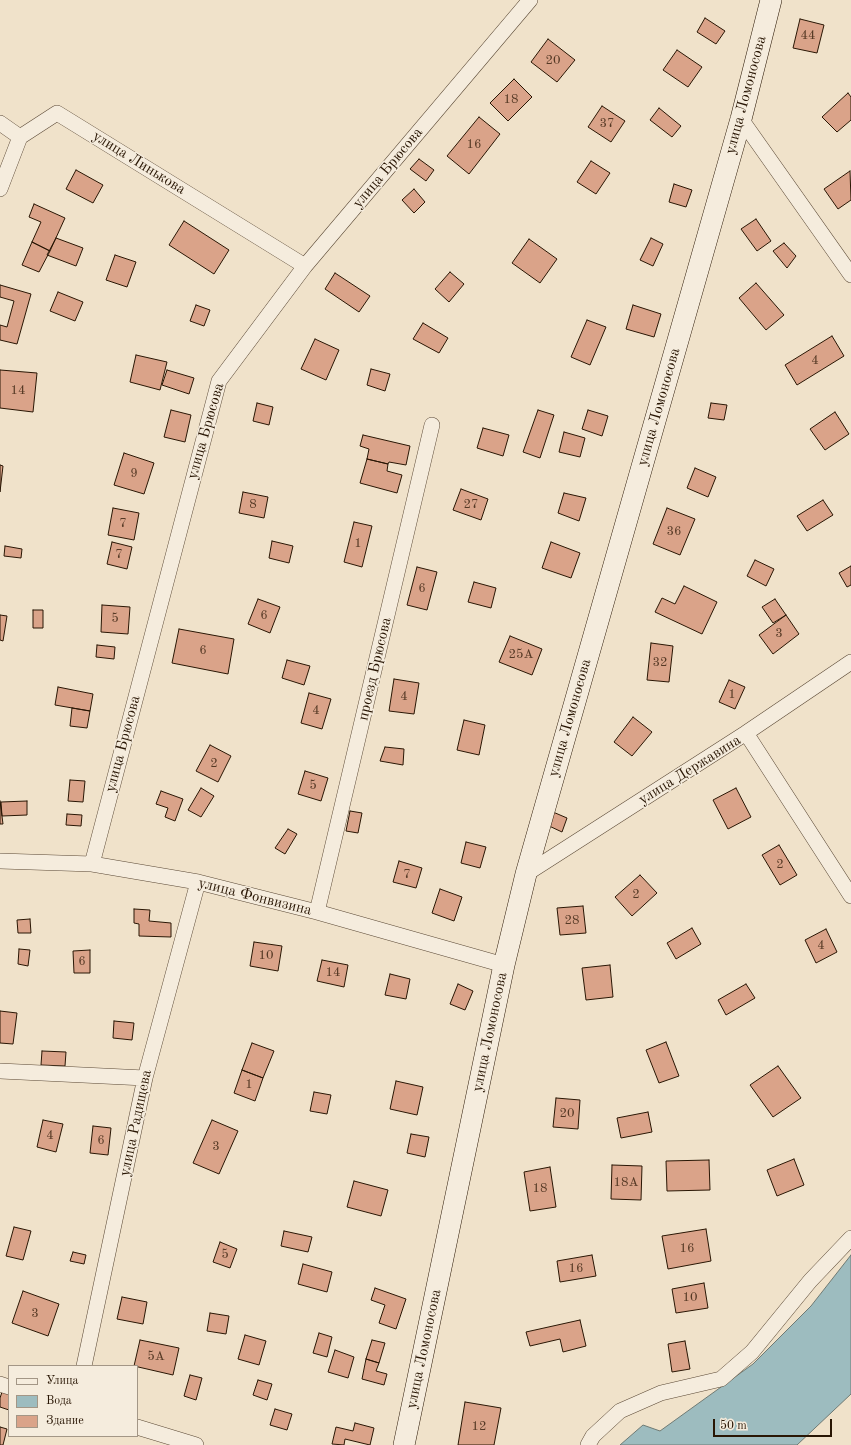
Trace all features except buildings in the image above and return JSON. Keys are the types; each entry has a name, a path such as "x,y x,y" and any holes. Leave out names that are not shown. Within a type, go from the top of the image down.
{"street":[{"name":"улица Брюсова","path":"92,864 219,380 305,266 530,0"},
{"name":"улица Ломоносова","path":"404,1445 504,965 526,874 741,119 772,0"},
{"name":"улица Линькова","path":"20,137 57,113 305,266"},
{"path":"741,119 851,275"},
{"path":"0,123 20,137 0,189"},
{"name":"проезд Брюсова","path":"317,912 432,425"},
{"name":"улица Державина","path":"526,874 746,733 851,662"},
{"path":"746,733 851,896"},
{"name":"улица Фонвизина","path":"0,861 92,864 198,882 317,912 504,965"},
{"name":"улица Радищева","path":"84,1365 145,1078 198,882"},
{"path":"0,1071 145,1078"},
{"path":"588,1445 593,1436 620,1411 661,1393 721,1379 752,1352 810,1281 851,1238"},
{"path":"138,1427 196,1445"}],"water":[{"path":"851,1255 851,1394 797,1445 620,1445 643,1425 660,1431 753,1364 811,1306"}]}
